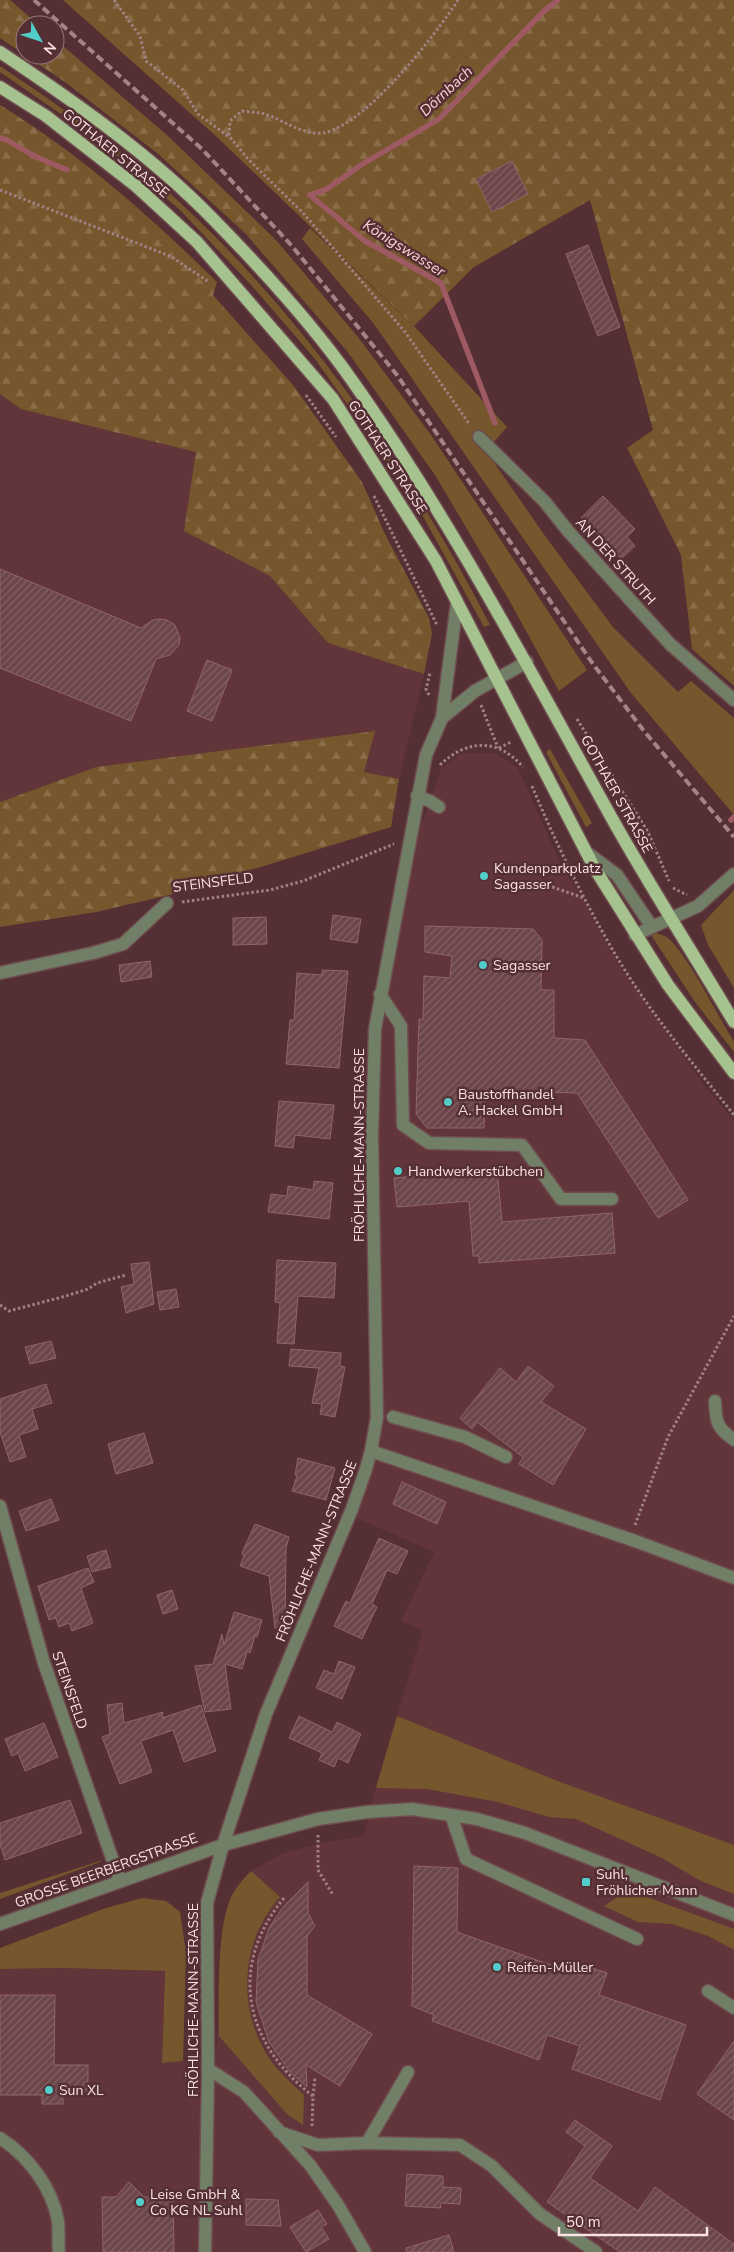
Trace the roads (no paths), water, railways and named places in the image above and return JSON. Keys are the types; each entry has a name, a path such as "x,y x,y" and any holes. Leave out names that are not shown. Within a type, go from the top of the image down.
{"main road":[{"name":"GOTHAER STRASSE","path":"0,52 56,90 151,162 213,219 296,310 344,369 416,476 527,662 611,816 734,1022"},
{"name":"GOTHAER STRASSE","path":"0,87 46,116 136,186 196,242 334,399 414,523 586,852 635,935 668,985 734,1073"}],"street":[{"name":"AN DER STRUTH","path":"479,438 545,502 568,531 670,644 734,700"},
{"path":"442,718 457,603"},
{"name":"FRÖHLICHE-MANN-STRASSE","path":"206,2252 208,2069 206,1913 223,1845 266,1714 352,1509 371,1451 377,1417 372,1089 375,1029 417,796 426,755 442,718 466,697 527,662"},
{"path":"417,796 439,807"},
{"path":"586,852 617,875 652,927"},
{"path":"635,935 698,906 734,874"},
{"name":"STEINSFELD","path":"0,972 93,953 123,944 167,904"},
{"path":"380,994 401,1026 404,1125 428,1143 522,1144 561,1199 612,1200"},
{"path":"715,1401 719,1428 734,1440"},
{"path":"393,1417 465,1437 506,1457"},
{"path":"371,1451 630,1540 734,1578"},
{"name":"STEINSFELD","path":"0,1506 44,1663 120,1881"},
{"name":"GROSSE BEERBERGSTRASSE","path":"0,1924 223,1845 318,1819 368,1812 412,1809 477,1819 525,1833 734,1915"},
{"path":"452,1815 466,1859 637,1939"},
{"path":"708,1991 734,2008"},
{"path":"208,2069 244,2092 315,2173 338,2205 365,2252"},
{"path":"367,2143 408,2072"},
{"path":"279,2132 318,2145 367,2143 460,2145 492,2166 540,2214 596,2252"},
{"path":"0,2138 14,2148 45,2182 58,2220 59,2252"}],"waterway":[{"name":"Dörnbach","path":"310,195 327,189 361,165 439,119 544,11 558,0"},
{"name":"Dörnbach","path":"0,138 7,140 34,156 67,170"},
{"name":"Königswasser","path":"310,195 365,241 441,283 495,423"},
{"name":"Königswasser","path":"731,820 734,817"}],"railway":[{"path":"34,0 202,149 292,246 397,375 593,664 644,731 734,837"}],"place":[{"name":"Kundenparkplatz Sagasser","path":"484,876"},
{"name":"Sagasser","path":"483,965"},
{"name":"Baustoffhandel A. Hackel GmbH","path":"448,1102"},
{"name":"Handwerkerstübchen","path":"398,1171"},
{"name":"Suhl, Fröhlicher Mann","path":"586,1882"},
{"name":"Reifen-Müller","path":"497,1967"},
{"name":"Sun XL","path":"49,2090"},
{"name":"Leise GmbH & Co KG NL Suhl","path":"140,2202"}]}
